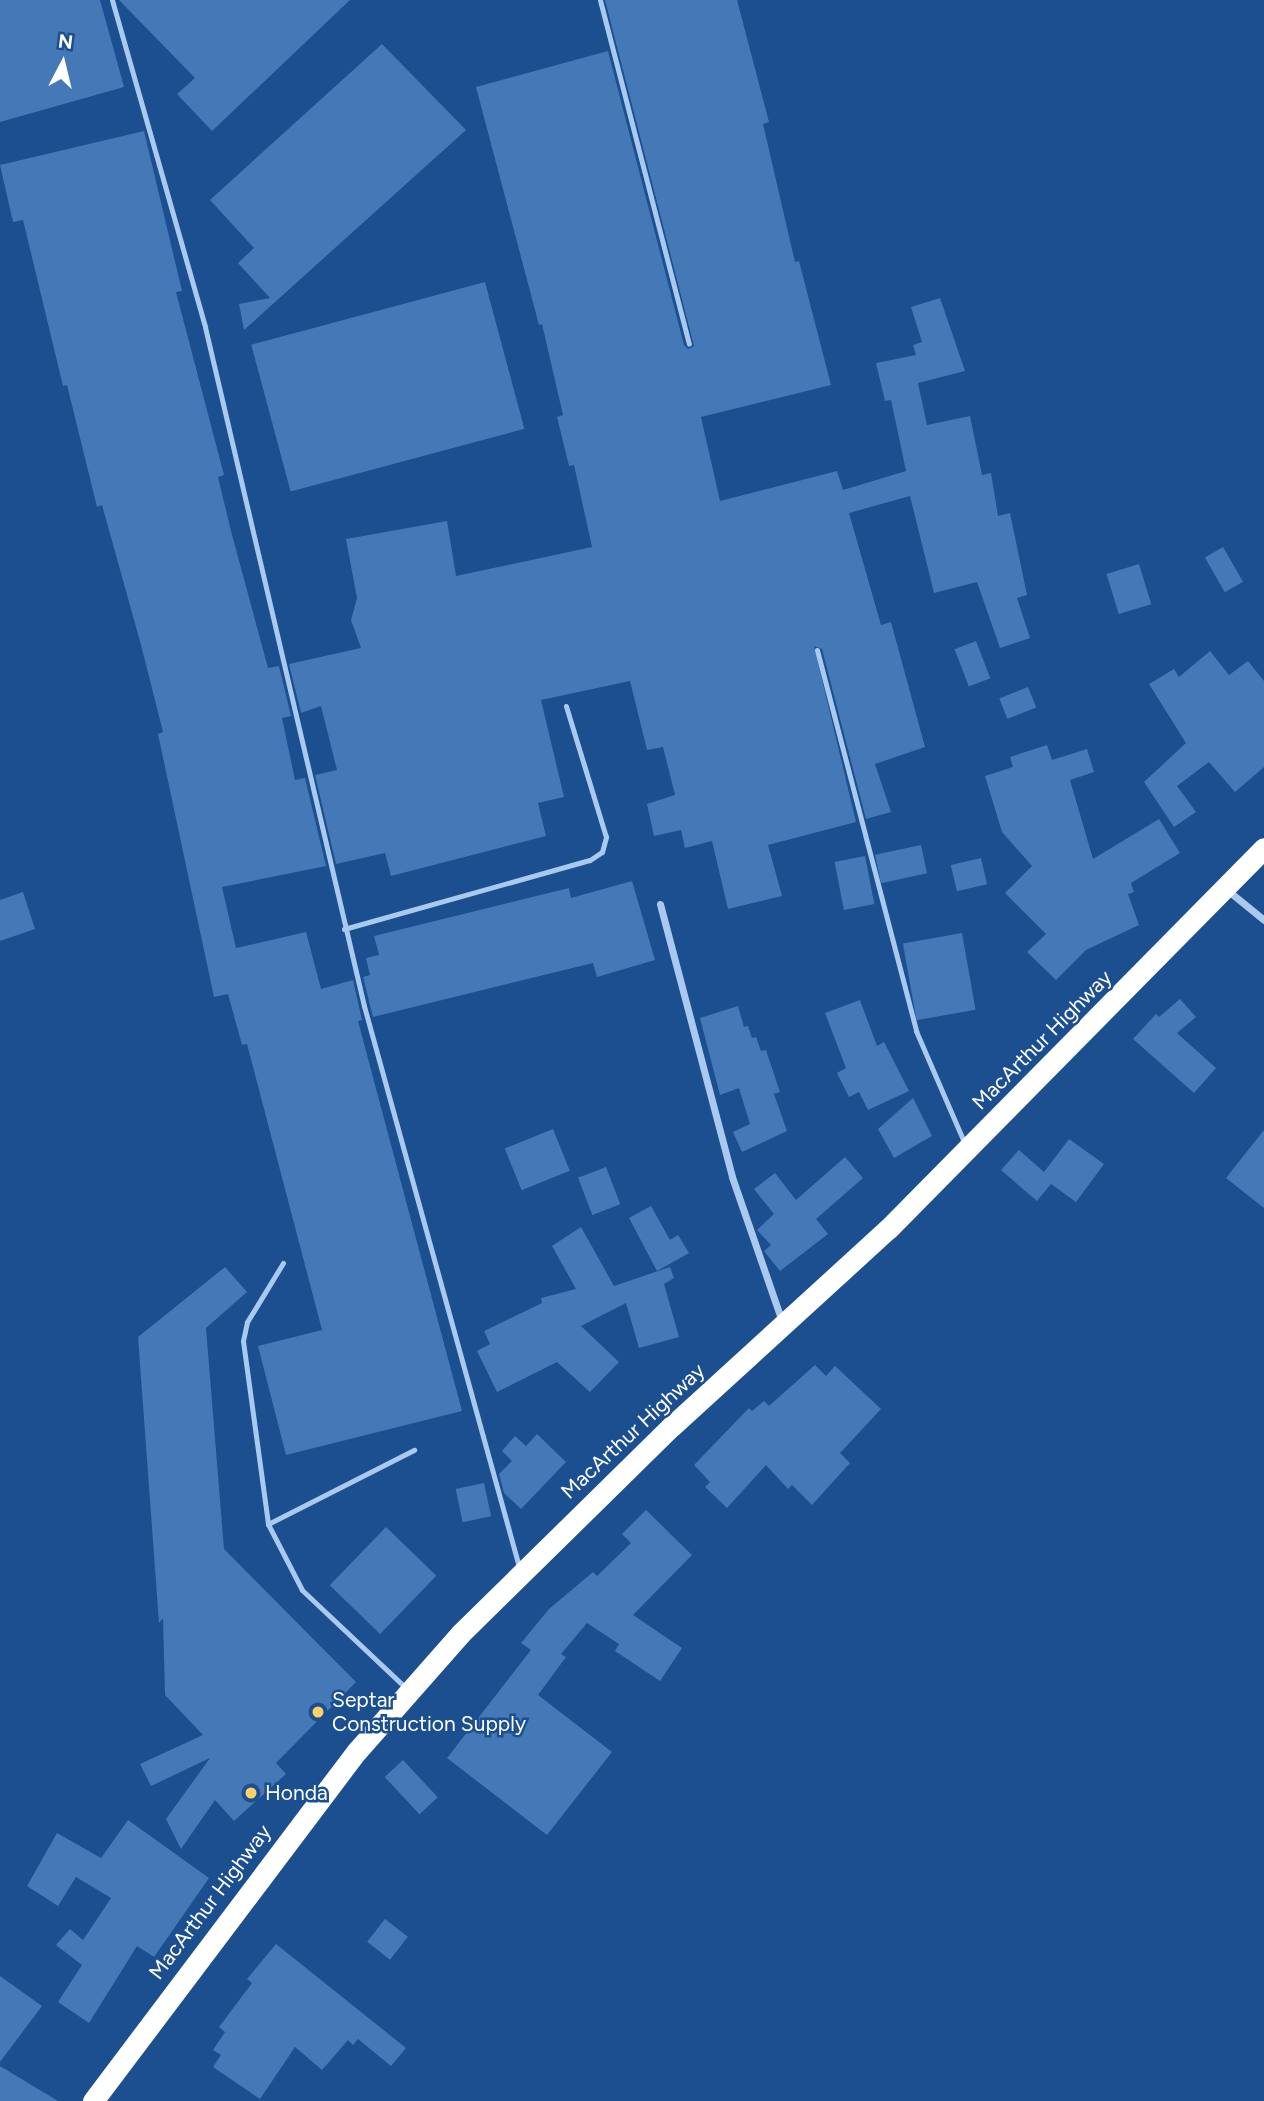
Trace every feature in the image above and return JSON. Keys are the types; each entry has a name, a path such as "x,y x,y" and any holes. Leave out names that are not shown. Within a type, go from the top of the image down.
{"highway":[{"name":"MacArthur Highway","path":"93,2101 300,1824 408,1690 520,1573 784,1325 967,1148 1264,848"}],"street":[{"path":"1225,888 1264,920"},
{"path":"660,904 732,1177 784,1325"}],"lane":[{"path":"113,0 205,327 344,929 520,1573"},
{"path":"600,0 689,344"},
{"path":"817,650 916,1031 967,1148"},
{"path":"344,929 590,860 602,852 606,837 566,706"},
{"path":"284,1263 247,1322 243,1341 268,1524 281,1557 302,1590 408,1690"},
{"path":"268,1524 414,1450"}],"building":[{"path":"0,0 100,0 124,87 0,122"},
{"path":"119,0 350,0 212,131 177,94 195,78"},
{"path":"605,0 737,0 769,122 763,124 795,262 799,261 831,385 701,417 720,501 837,471 843,490 906,471 891,400 885,401 876,363 916,355 913,345 922,342 911,307 940,298 965,371 918,383 927,425 970,416 982,475 991,473 998,516 1010,513 1027,595 1017,598 1030,638 1000,648 977,582 934,593 910,496 849,513 881,625 891,622 925,747 875,764 891,812 866,819 822,649 814,646 856,822 768,845 782,896 728,909 712,841 685,848 681,830 654,836 647,804 675,795 663,747 647,750 630,681 541,700 564,797 538,803 546,836 391,876 385,853 336,864 315,775 337,770 321,706 301,713 289,664 361,648 351,620 357,598 346,539 447,521 456,576 592,547 574,465 569,466 557,417 563,415 542,324 539,325 476,87 608,51 684,345 688,349 694,346"},
{"path":"382,44 466,130 244,330 239,304 270,298 238,263 254,248 210,200"},
{"path":"144,131 182,291 176,292 224,475 218,477 231,531 268,668 279,666 291,716 282,718 295,780 305,778 326,866 222,887 236,948 306,932 321,989 353,980 362,1020 358,1021 462,1411 286,1455 258,1346 322,1330 247,1044 242,1045 228,994 214,997 158,734 163,732 141,645 102,505 97,507 67,385 63,386 23,220 13,222 0,165"},
{"path":"485,282 524,429 291,491 251,345"},
{"path":"1223,547 1243,582 1225,592 1205,558"},
{"path":"1139,564 1151,604 1119,614 1106,574"},
{"path":"976,641 990,678 969,687 955,649"},
{"path":"1210,651 1229,675 1248,661 1264,681 1264,767 1235,792 1209,762 1177,786 1196,812 1174,827 1144,782 1186,743 1149,684 1174,669 1179,677"},
{"path":"1028,687 1036,707 1007,719 999,699"},
{"path":"1047,745 1052,760 1087,749 1094,772 1070,780 1093,859 1159,819 1180,853 1131,883 1134,892 1128,894 1139,925 1086,950 1056,980 1027,952 1046,934 1005,893 1032,866 1002,832 985,776 1013,767 1010,757"},
{"path":"921,845 927,873 881,883 875,855"},
{"path":"865,856 874,904 844,910 835,862"},
{"path":"981,858 987,884 957,891 951,865"},
{"path":"632,881 655,960 597,977 593,963 373,1017 363,977 370,975 366,958 379,955 374,936 569,888 571,898"},
{"path":"23,892 35,929 0,941 0,900"},
{"path":"962,933 976,1010 916,1020 903,943"},
{"path":"1180,999 1196,1017 1177,1033 1216,1068 1194,1093 1133,1039 1156,1014 1159,1017"},
{"path":"860,1000 877,1046 884,1042 909,1091 868,1110 859,1092 849,1097 837,1073 846,1068 825,1013"},
{"path":"738,1006 744,1027 748,1026 752,1038 756,1037 761,1051 766,1050 780,1092 774,1094 787,1131 742,1152 733,1132 750,1124 739,1088 720,1095 700,1018"},
{"path":"913,1098 932,1136 894,1158 878,1129"},
{"path":"553,1129 570,1171 522,1190 505,1148"},
{"path":"1264,1130 1264,1208 1226,1178"},
{"path":"1069,1139 1104,1164 1076,1202 1051,1184 1037,1201 1001,1170 1019,1150 1044,1172"},
{"path":"845,1157 863,1178 816,1219 828,1234 780,1271 764,1251 771,1245 757,1230 774,1214 754,1189 775,1173 796,1200"},
{"path":"606,1167 620,1204 592,1215 578,1178"},
{"path":"651,1206 670,1240 678,1235 689,1253 657,1271 629,1218"},
{"path":"581,1227 614,1286 670,1267 674,1278 664,1284 679,1337 639,1348 626,1303 581,1326 619,1362 590,1392 557,1362 497,1392 477,1351 490,1344 484,1331 542,1303 541,1298 576,1289 552,1246"},
{"path":"225,1267 247,1292 206,1328 224,1549 356,1682 276,1763 286,1774 234,1821 215,1800 181,1849 166,1819 210,1758 151,1786 140,1764 203,1735 165,1695 163,1618 159,1623 138,1337"},
{"path":"815,1365 826,1376 835,1366 881,1409 840,1453 850,1463 812,1505 792,1485 788,1489 766,1465 727,1508 705,1487 710,1482 694,1465 749,1408 752,1411 764,1401 769,1406"},
{"path":"537,1434 566,1462 521,1509 504,1493 499,1474 512,1461 502,1451 515,1436 526,1446"},
{"path":"484,1483 491,1516 463,1522 456,1489"},
{"path":"646,1510 692,1555 633,1615 682,1648 660,1681 615,1651 619,1644 587,1623 561,1654 566,1657 538,1695 612,1752 547,1835 447,1758 531,1650 521,1643 549,1609 593,1572 597,1576 631,1543 622,1534"},
{"path":"386,1527 436,1576 380,1634 330,1585"},
{"path":"403,1760 438,1797 419,1814 385,1777"},
{"path":"128,1820 209,1878 154,1957 137,1946 89,2023 58,2002 82,1965 56,1945 70,1929 83,1940 111,1898 76,1877 58,1906 27,1886 57,1833 101,1858"},
{"path":"385,1919 408,1937 390,1960 367,1942"},
{"path":"276,1944 406,2048 391,2066 358,2039 353,2045 348,2040 322,2070 295,2047 260,2099 213,2067 221,2055 213,2050 225,2032 219,2027 252,1983 247,1979"},
{"path":"0,1976 42,2006 0,2062"},
{"path":"0,2066 58,2101 0,2101"}],"place":[{"name":"Septar Construction Supply","path":"318,1712"},
{"name":"Honda","path":"251,1793"}]}
